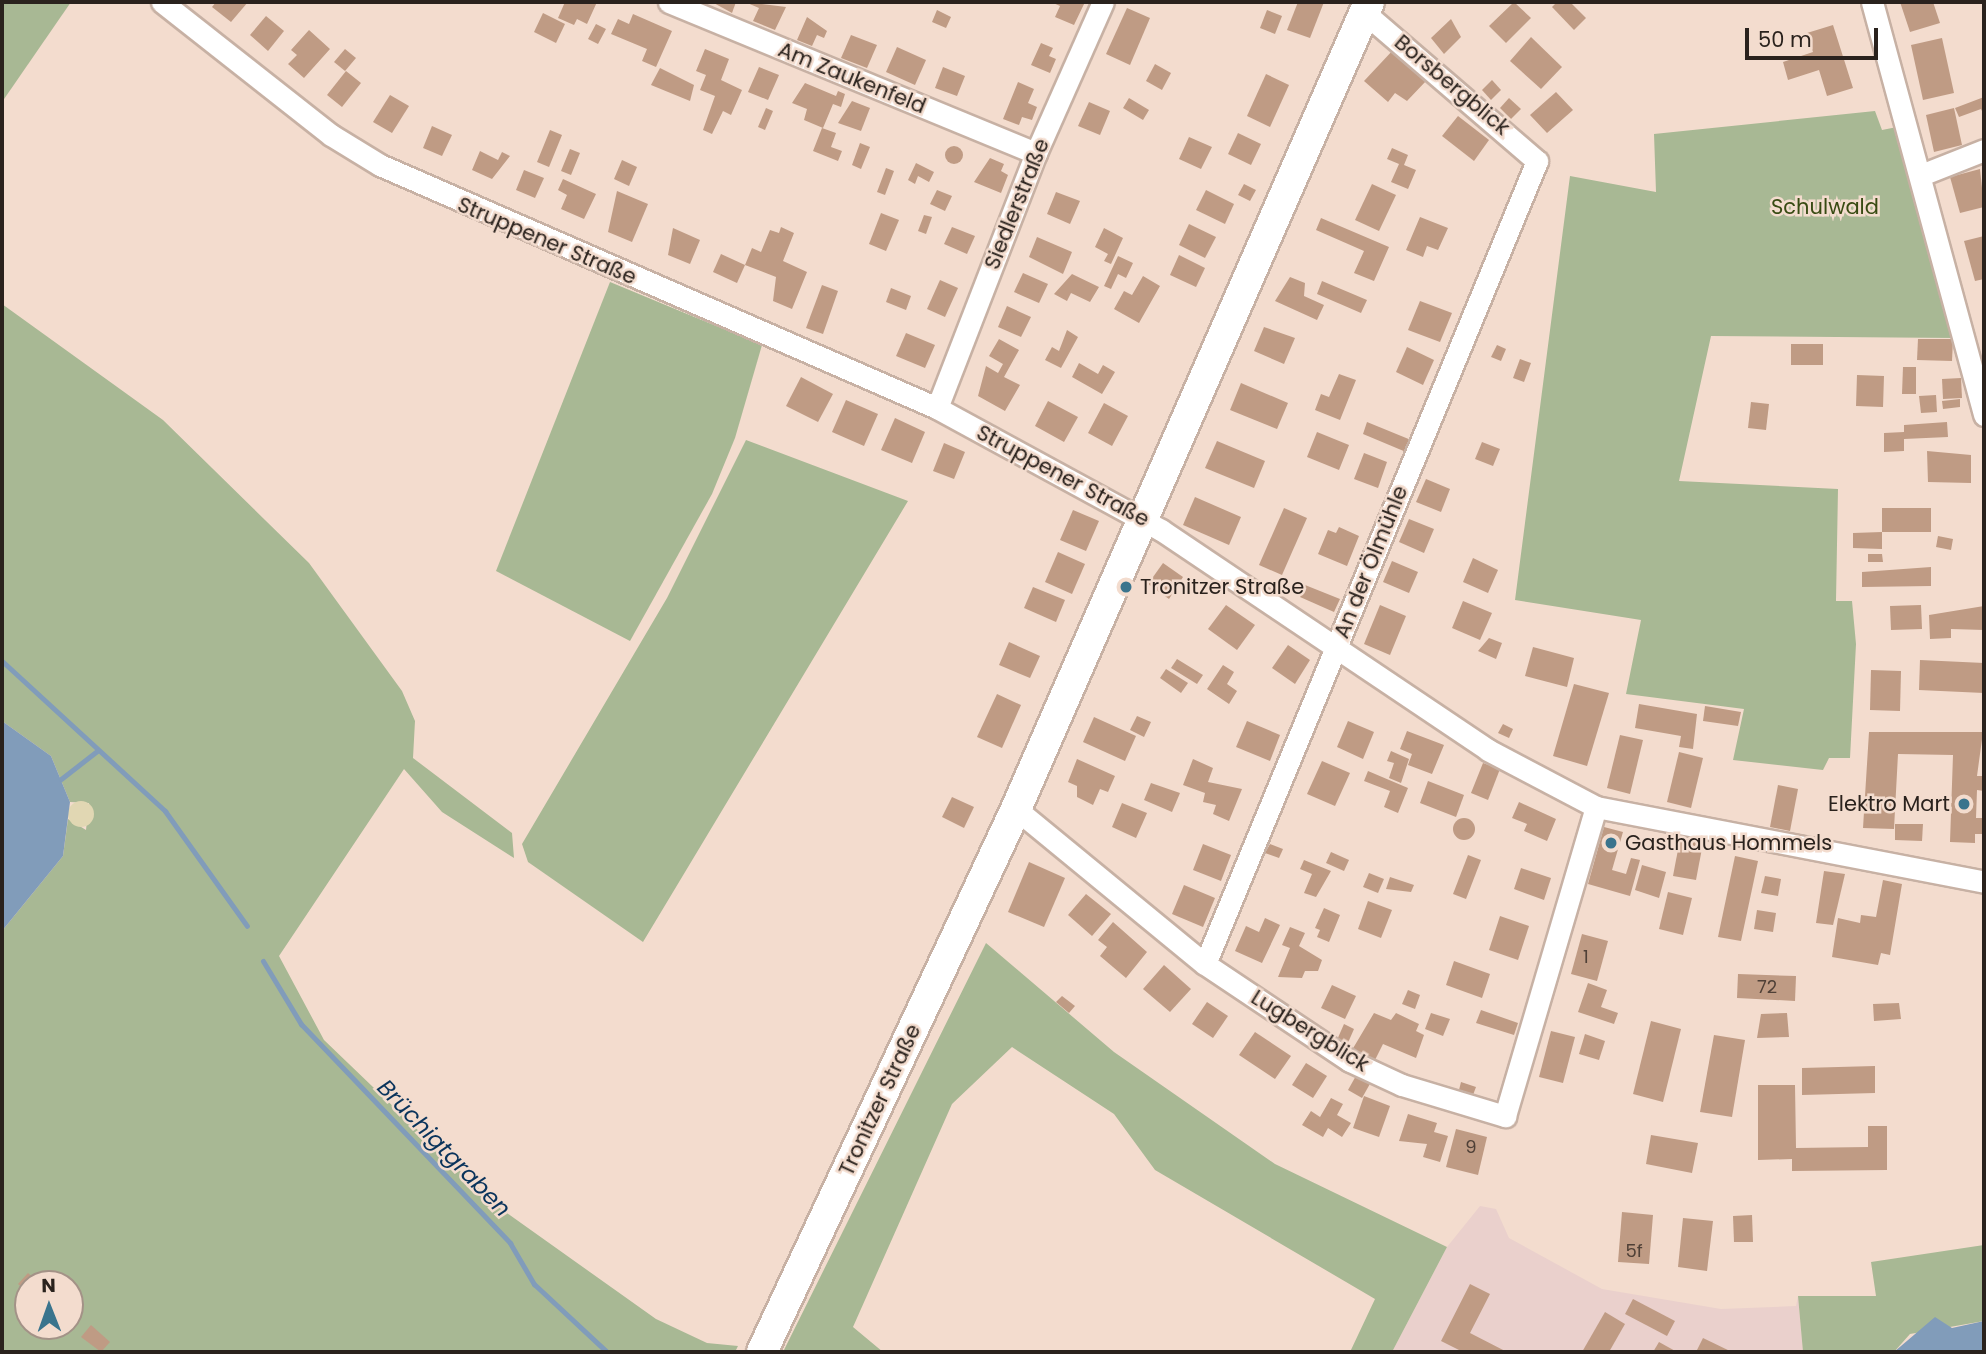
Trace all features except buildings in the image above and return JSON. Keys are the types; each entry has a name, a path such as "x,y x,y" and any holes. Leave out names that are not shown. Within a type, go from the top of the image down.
{"street":[{"name":"Struppener Straße","path":"162,2 331,135 414,183 937,408 1143,519 1488,750 1596,807 1984,882"},
{"name":"Am Zaukenfeld","path":"669,2 1036,153"},
{"name":"Siedlerstraße","path":"937,408 1036,153 1103,2"},
{"path":"1872,2 1984,415"},
{"name":"Borsbergblick","path":"1367,7 1537,161"},
{"name":"Tronitzer Straße","path":"762,1352 1016,809 1367,7"},
{"path":"1921,175 1984,150"},
{"name":"An der Ölmühle","path":"1205,964 1537,161"},
{"name":"Lugbergblick","path":"1016,809 1205,964 1350,1061 1402,1085 1505,1116 1596,807"}],"shaded area":[{"path":"1480,1206 1496,1209 1509,1238 1602,1289 1721,1309 1796,1306 1798,1296 1803,1352 1392,1352 1447,1247"}],"green space":[{"path":"2,2 71,2 2,102"},
{"name":"Schulwald","path":"1875,111 1882,130 1897,127 1955,338 1711,336 1679,481 1838,489 1836,601 1852,601 1856,644 1850,758 1829,758 1823,770 1733,760 1744,709 1626,694 1641,620 1515,600 1570,176 1656,192 1654,134"},
{"path":"610,282 762,345 735,438 712,494 630,641 496,571"},
{"path":"2,304 163,420 309,563 402,691 415,721 413,758 512,833 514,858 442,812 404,769 279,956 324,1040 497,1206 656,1319 707,1343 738,1346 735,1352 2,1352 2,931 63,856 68,819 86,830 89,803 70,802 51,756 2,721"},
{"path":"746,440 908,501 643,942 528,862 522,844 667,598"},
{"path":"986,943 1114,1052 1275,1164 1447,1247 1392,1352 1350,1352 1375,1299 1155,1170 1114,1114 1012,1047 952,1104 853,1327 883,1352 783,1352"},
{"path":"1984,1245 1984,1321 1910,1334 1894,1352 1803,1352 1798,1296 1876,1296 1871,1262"}],"sand":[{"path":"81,801 90,805 94,814 90,823 81,827 72,823 68,814 72,805"}],"water":[{"path":"2,721 51,756 70,802 63,856 2,931"},
{"path":"1935,1317 1952,1328 1984,1321 1984,1352 1894,1352"}],"waterway":[{"name":"Brüchigtgraben","path":"2,661 165,811 247,926"},
{"path":"61,779 97,751"},
{"name":"Brüchigtgraben","path":"263,961 301,1024 510,1243 534,1284 607,1352"}],"place":[{"name":"Tronitzer Straße","path":"1126,587"},
{"name":"Elektro Mart","path":"1964,804"},
{"name":"Gasthaus Hommels","path":"1611,843"}]}
